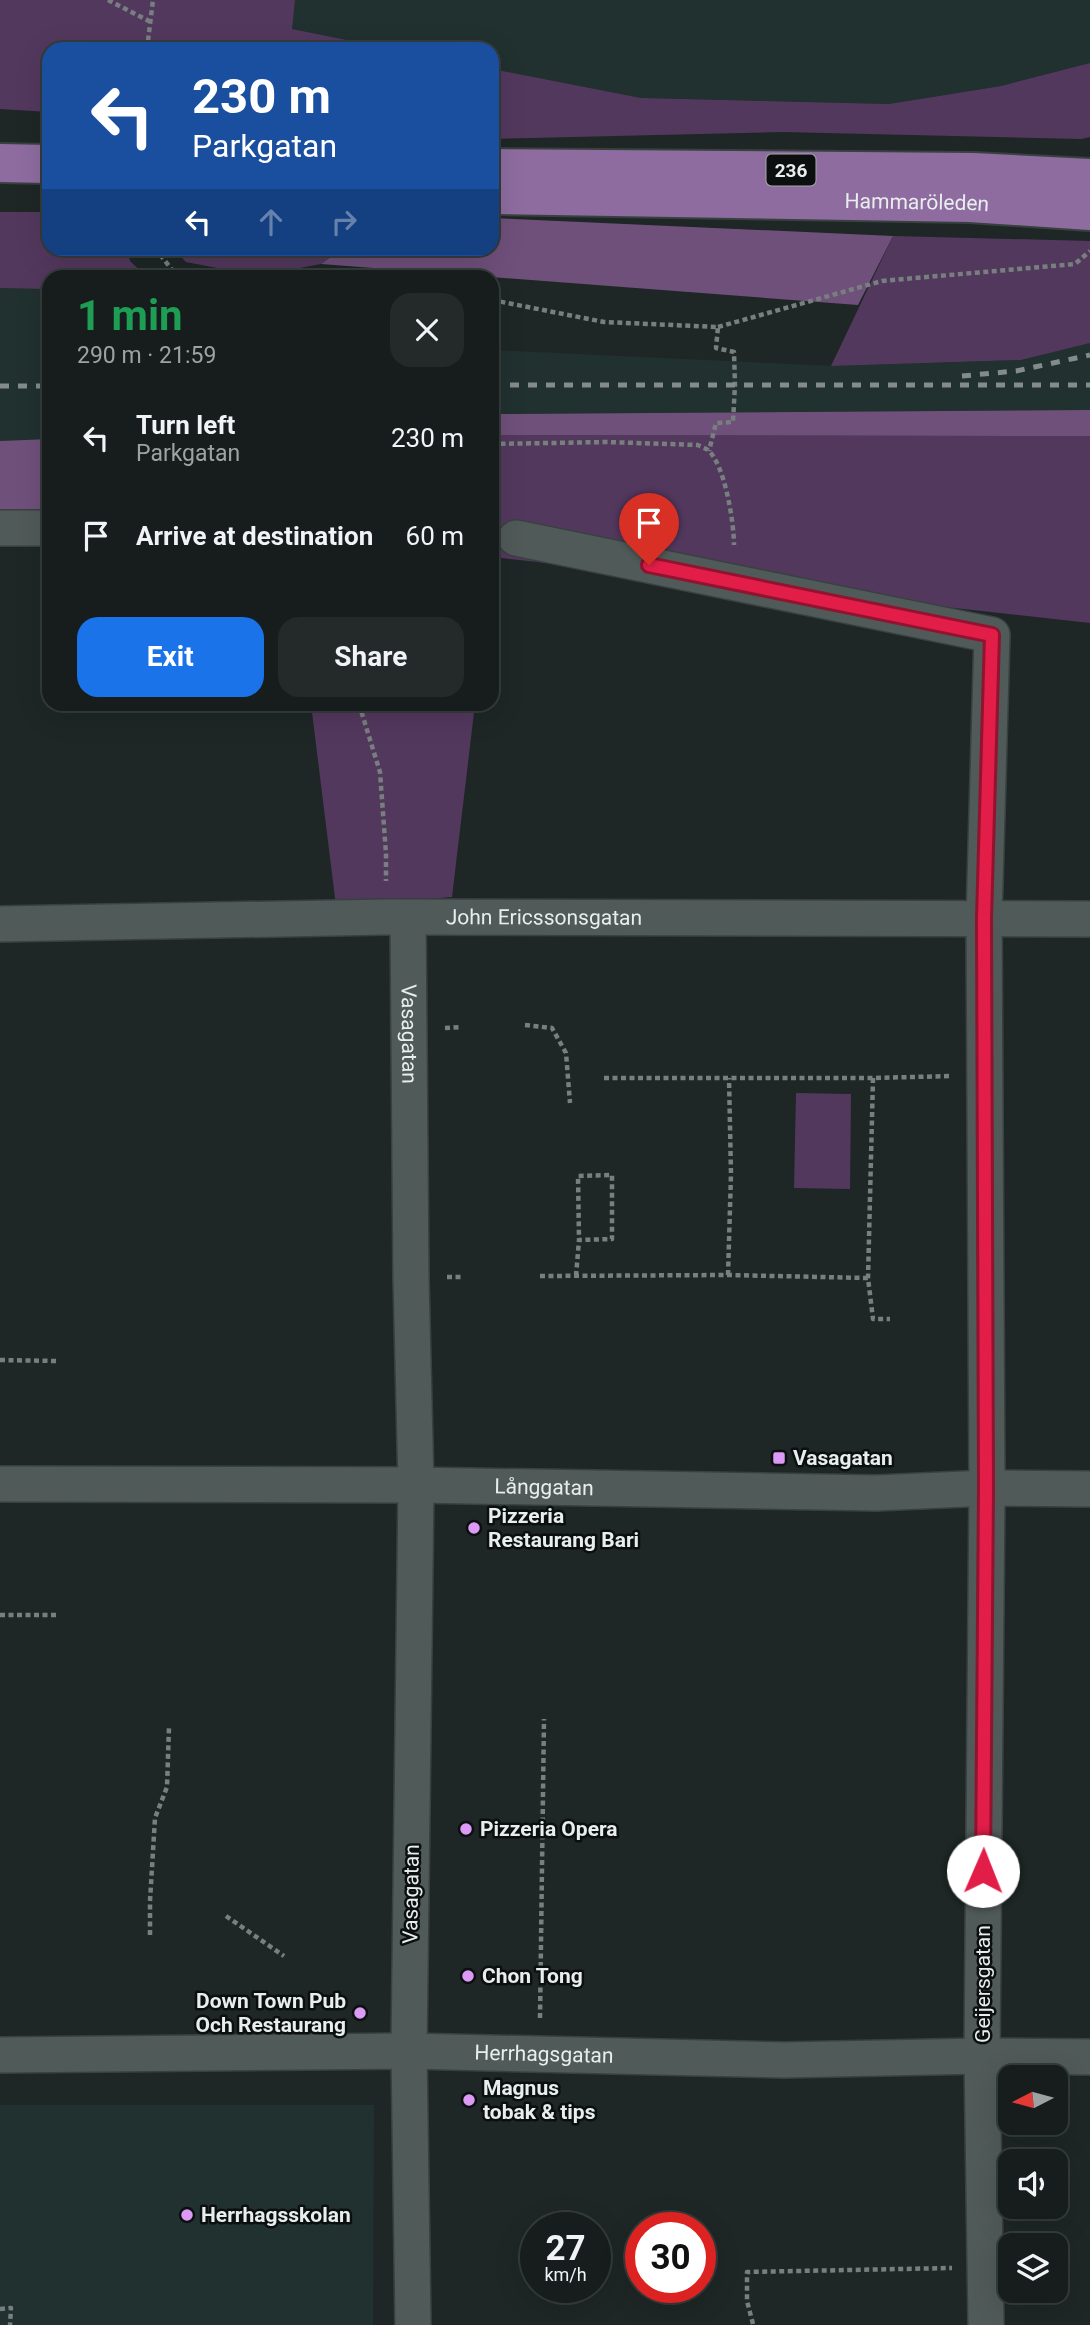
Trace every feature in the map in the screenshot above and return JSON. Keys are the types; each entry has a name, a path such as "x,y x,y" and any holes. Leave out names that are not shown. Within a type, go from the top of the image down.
{"main road":[{"path":"0,163 42,164"},
{"name":"Hammaröleden","path":"499,168 973,172 1090,178"},
{"path":"0,188 42,188"},
{"name":"Hammaröleden","path":"499,195 970,203 1090,211"}],"street":[{"path":"0,528 42,528"},
{"path":"516,538 729,580"},
{"name":"Geijersgatan","path":"729,580 992,635 984,919 986,1488 982,2056 986,2325"},
{"name":"John Ericssonsgatan","path":"0,924 397,918 1090,919"},
{"name":"Vasagatan","path":"397,918 416,1485 409,2051 413,2325"},
{"name":"Långgatan","path":"0,1485 416,1485 876,1493 986,1488 1090,1489"},
{"name":"Herrhagsgatan","path":"0,2055 409,2051 784,2060 1090,2057"}],"path":[{"path":"108,0 149,21"},
{"path":"148,42 153,0"},
{"path":"499,301 604,322 718,327 882,281 1075,264 1090,251"},
{"path":"161,256 172,270"},
{"path":"709,451 716,423 733,422 734,352 716,348 718,327"},
{"path":"499,444 607,442 698,445 709,451 721,475 733,516 734,544 729,580"},
{"path":"361,711 380,772 386,854 397,918"},
{"path":"525,1025 552,1028 562,1044 566,1053 570,1103"},
{"path":"604,1078 957,1076"},
{"path":"728,1275 731,1174 729,1078"},
{"path":"873,1078 868,1278 873,1319 890,1319"},
{"path":"576,1276 579,1240 578,1176 612,1175 612,1239 579,1240"},
{"path":"540,1276 728,1275 868,1278"},
{"path":"0,1360 57,1361"},
{"path":"0,1615 59,1615"},
{"path":"540,2054 544,1719"},
{"path":"150,1935 155,1818 167,1787 169,1727"},
{"path":"226,1916 284,1956"},
{"path":"754,2325 747,2301 747,2272 985,2267"},
{"path":"0,2309 11,2308 10,2325"}],"shaded area":[{"path":"0,0 295,0 292,29 356,42 42,42 42,112 0,109"},
{"path":"295,0 1090,0 1090,63 1001,86 889,104 641,98 499,70 499,42 356,42 291,29"},
{"path":"1090,63 1090,137 1081,139 783,132 499,139 499,70 641,98 889,104 1001,86"},
{"path":"0,212 42,212 42,256 129,256 140,270 42,270 42,289 0,288"},
{"path":"499,218 893,236 858,305 499,278 499,270 400,270 321,264 332,256 499,256"},
{"path":"893,236 1090,241 1090,343 1021,360 831,366"},
{"path":"180,256 332,256 321,264 290,270 227,270 186,262"},
{"path":"0,288 42,289 42,439 0,441"},
{"path":"1090,343 1090,410 499,414 499,350 831,366 1021,360"},
{"path":"1090,410 1090,436 499,435 499,414"},
{"path":"499,435 1090,436 1090,623 499,558"},
{"path":"42,439 42,545 0,545 0,441"},
{"path":"312,711 474,711 452,897 336,906"},
{"path":"796,1093 851,1094 850,1189 794,1188"},
{"name":"Herrhagsskolan","path":"0,2105 374,2105 373,2325 0,2325"}],"railway":[{"path":"962,376 1016,371 1090,355"},
{"path":"499,385 1090,385"},
{"path":"0,386 42,386"}],"place":[{"name":"Vasagatan","path":"779,1458"},
{"name":"Pizzeria Restaurang Bari","path":"474,1528"},
{"name":"Pizzeria Opera","path":"466,1829"},
{"name":"Chon Tong","path":"468,1976"},
{"name":"Down Town Pub Och Restaurang","path":"360,2013"},
{"name":"Magnus tobak & tips","path":"469,2100"},
{"name":"Herrhagsskolan","path":"187,2215"}],"route":[{"path":"649,565 992,635 984,919 986,1488 983,1871"}]}
